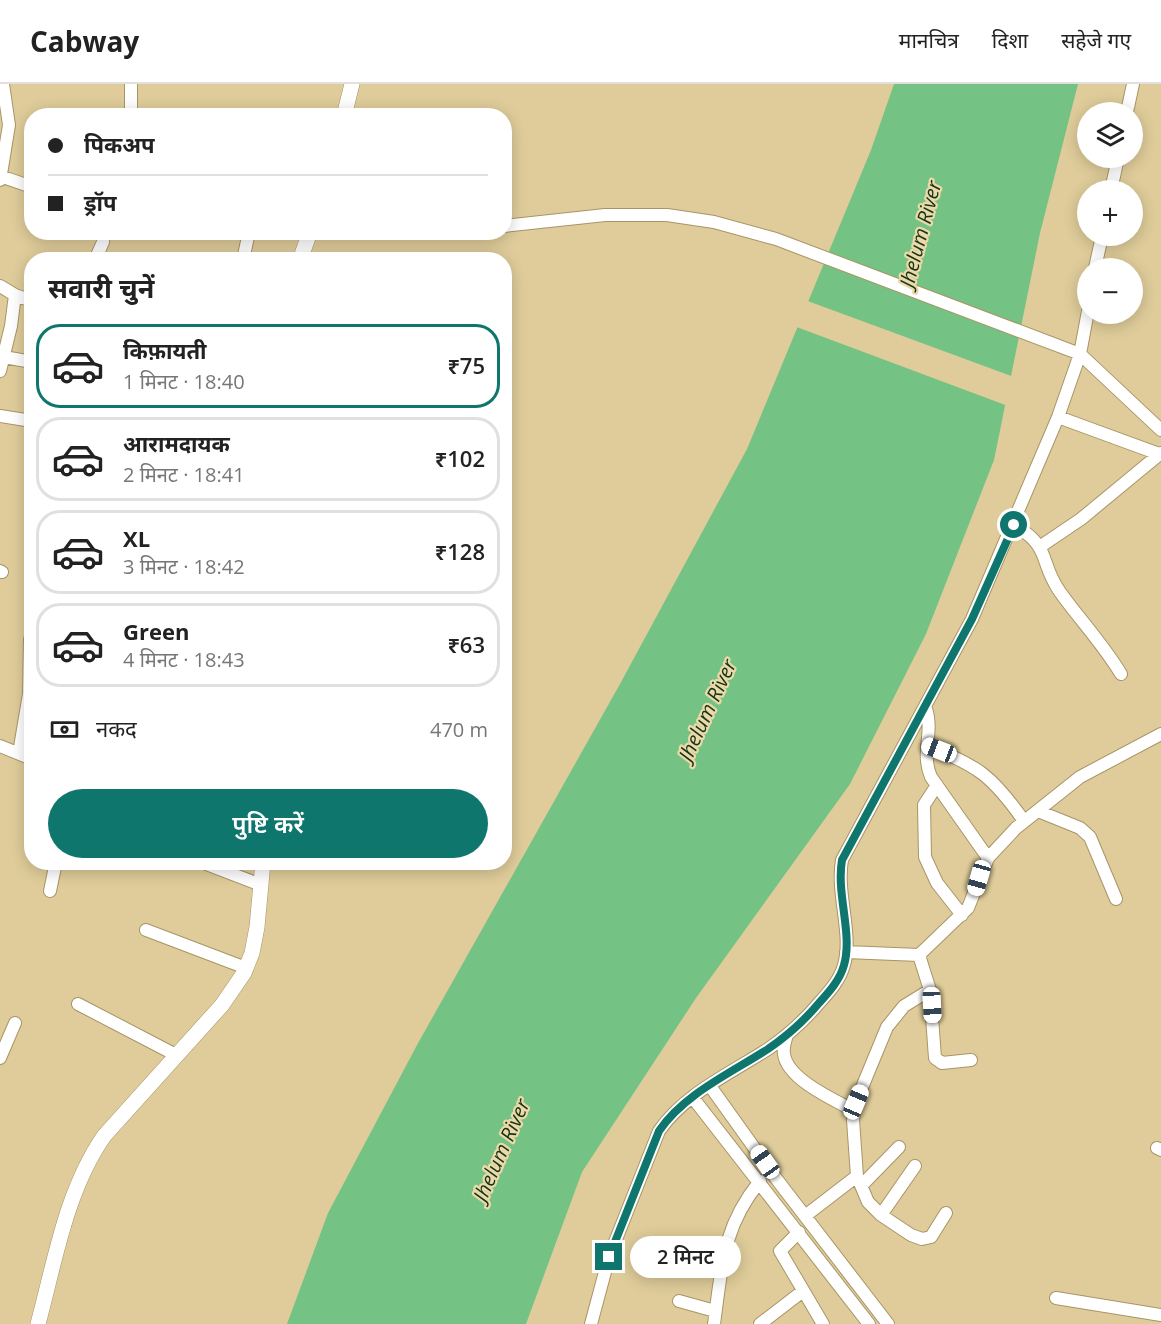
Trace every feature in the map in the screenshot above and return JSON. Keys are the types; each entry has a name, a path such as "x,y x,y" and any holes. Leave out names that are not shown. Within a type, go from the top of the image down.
{"street":[{"path":"3,84 9,125 0,177 24,184"},
{"path":"131,84 131,108"},
{"path":"346,108 352,84"},
{"path":"1129,102 1133,84"},
{"path":"512,225 605,216 667,215 714,222 776,239 1080,354 1161,430"},
{"path":"0,285 24,298"},
{"path":"0,371 15,295"},
{"path":"591,1324 609,1257 659,1131 673,1113 701,1092 787,1035 813,1010 836,982 844,966 846,952 840,878 842,860 972,619 1014,525 1058,417 1080,354 1086,324"},
{"path":"4,357 24,361"},
{"path":"0,416 24,420"},
{"path":"1058,417 1160,453"},
{"path":"1041,546 1081,519 1160,453"},
{"path":"1014,525 1032,536 1041,546 1059,591 1105,647 1121,674"},
{"path":"925,706 931,726 926,765 988,858"},
{"path":"19,753 24,728"},
{"path":"846,952 919,955 962,915 974,896 988,858 999,843 1080,777 1161,734"},
{"path":"0,746 24,755"},
{"path":"927,746 973,765 993,780 1024,821"},
{"path":"938,785 924,805 925,857 937,884 962,915"},
{"path":"1038,811 1080,828 1089,837 1116,899"},
{"path":"50,891 54,870"},
{"path":"222,870 261,885"},
{"path":"38,1324 78,1183 90,1157 104,1136 222,1005 246,969 254,944 262,870"},
{"path":"146,930 246,969"},
{"path":"919,955 930,990 935,1058 942,1063 971,1060"},
{"path":"930,990 904,1006 894,1017 854,1110 859,1181 868,1202 881,1215 922,1239 931,1237 946,1213"},
{"path":"78,1004 176,1055"},
{"path":"0,1058 15,1023"},
{"path":"787,1035 784,1056 792,1070 823,1094 854,1110"},
{"path":"701,1092 760,1181 799,1232 883,1322"},
{"path":"701,1092 806,1216 852,1290 868,1324"},
{"path":"806,1216 859,1181 899,1147"},
{"path":"881,1215 915,1166"},
{"path":"714,1324 726,1242 741,1205 760,1181"},
{"path":"799,1232 780,1251 823,1324"},
{"path":"760,1324 803,1291"},
{"path":"1056,1298 1161,1315"},
{"path":"679,1301 716,1311"}],"water":[{"name":"Jhelum River","path":"894,84 1078,84 1040,233 994,460 926,634 850,784 696,998 582,1172 526,1324 287,1324 328,1213 417,1045 620,684 747,449 871,150"}],"pier":[{"path":"805,300 1014,377 1008,406 794,326"}],"route":[{"path":"609,1257 659,1131 666,1121 705,1088 770,1048 796,1028 826,995 841,974 846,957 840,878 842,860 972,619 1014,525"}]}
